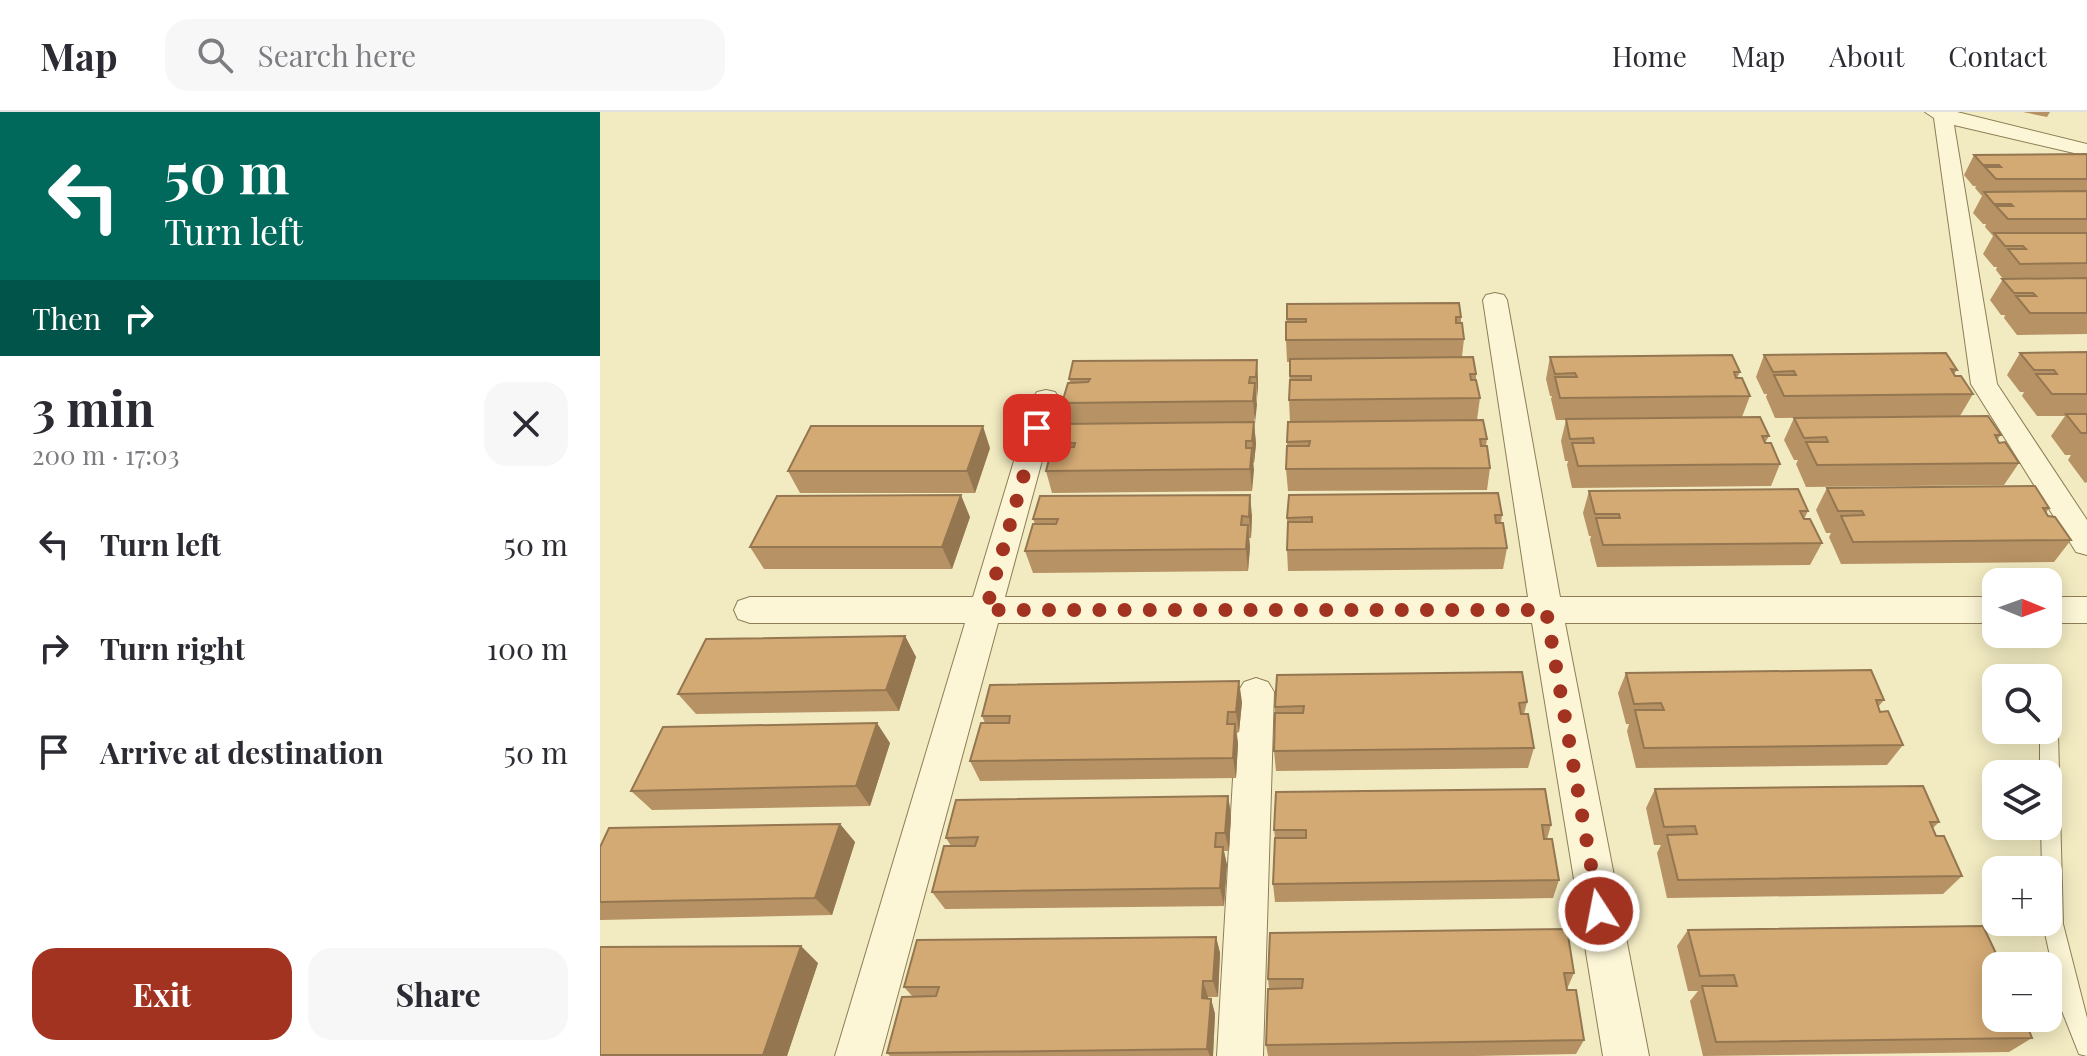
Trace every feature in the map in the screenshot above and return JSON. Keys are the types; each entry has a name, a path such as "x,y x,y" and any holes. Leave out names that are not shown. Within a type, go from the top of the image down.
{"street":[{"path":"2087,150 1964,122 1939,113 1984,384 2087,544"},
{"path":"1495,300 1546,610 1626,1056"},
{"path":"858,1056 1046,398"},
{"path":"750,610 1982,610"},
{"path":"2062,610 2087,610"},
{"path":"1240,1056 1256,692"}],"lane":[{"path":"2049,744 2053,924 2073,1011 2087,1046"}],"building":[{"path":"2087,154 2087,179 1996,179 1985,167 2001,167 1983,165 1974,155"},
{"path":"2087,191 2087,219 2008,219 1996,206 2013,206 1994,204 1984,192"},
{"path":"1994,233 2087,233 2087,263 2020,264 2008,249 2026,249 2023,246 2005,246"},
{"path":"2087,278 2087,313 2030,313 2016,296 2036,296 2033,293 2014,293 2002,279"},
{"path":"1459,303 1461,317 1456,317 1456,323 1462,323 1464,339 1286,340 1286,322 1306,322 1306,319 1287,319 1287,304"},
{"path":"2087,352 2087,394 2052,394 2036,374 2057,374 2054,370 2034,370 2020,353"},
{"path":"1946,353 1957,370 1951,369 1955,376 1961,376 1973,394 1784,396 1774,375 1796,375 1794,371 1773,372 1764,355"},
{"path":"1732,355 1740,372 1734,372 1736,378 1742,378 1750,396 1560,398 1555,377 1577,377 1575,373 1555,374 1550,357"},
{"path":"1473,357 1476,374 1470,374 1471,380 1476,380 1480,398 1289,400 1290,380 1311,380 1311,376 1290,376 1290,359"},
{"path":"1257,360 1256,377 1250,377 1249,383 1255,383 1253,401 1062,403 1068,383 1088,382 1090,379 1069,379 1073,361"},
{"path":"2066,414 2087,414 2087,433 2081,433"},
{"path":"1988,416 2001,435 1995,435 1999,443 2005,442 2019,463 1817,465 1806,442 1828,442 1826,437 1804,438 1794,418"},
{"path":"1760,417 1769,436 1762,436 1765,443 1771,443 1780,464 1578,466 1572,443 1594,443 1593,438 1570,439 1566,419"},
{"path":"1483,420 1487,439 1480,439 1481,446 1487,446 1490,468 1286,469 1287,446 1309,446 1310,441 1287,442 1288,422"},
{"path":"1254,422 1252,441 1246,441 1246,448 1252,448 1250,469 1046,471 1052,448 1074,447 1075,443 1052,444 1058,424"},
{"path":"811,426 983,426 967,471 788,471"},
{"path":"2035,486 2049,508 2043,508 2048,516 2055,517 2071,540 1853,542 1841,516 1864,515 1862,511 1838,511 1827,488"},
{"path":"1798,489 1808,511 1800,511 1804,519 1810,519 1822,543 1603,545 1596,518 1620,518 1619,514 1595,514 1589,491"},
{"path":"1498,493 1502,515 1495,515 1496,523 1503,523 1507,548 1287,550 1288,522 1312,522 1312,517 1287,518 1289,495"},
{"path":"961,495 942,547 750,547 777,496"},
{"path":"1250,495 1249,517 1242,516 1241,525 1248,525 1246,549 1025,551 1033,524 1056,524 1058,519 1033,519 1040,496"},
{"path":"905,636 886,690 678,694 706,639"},
{"path":"1871,670 1884,700 1876,700 1880,712 1888,711 1903,745 1644,748 1635,710 1664,710 1661,703 1634,704 1626,673"},
{"path":"1522,672 1527,702 1519,703 1521,714 1528,714 1534,748 1274,751 1275,713 1303,713 1304,706 1275,707 1277,675"},
{"path":"1239,681 1236,712 1228,712 1227,724 1235,724 1233,758 970,761 981,723 1009,723 1010,716 982,716 990,685"},
{"path":"877,723 856,786 631,791 663,727"},
{"path":"1923,786 1939,822 1930,822 1936,836 1944,836 1962,876 1678,880 1667,835 1697,834 1695,826 1664,827 1655,789"},
{"path":"1545,789 1551,825 1542,825 1544,839 1552,839 1559,880 1273,884 1275,838 1306,838 1306,830 1274,830 1276,792"},
{"path":"1228,796 1225,833 1216,833 1215,847 1223,847 1220,888 932,892 944,846 975,846 978,837 946,838 956,800"},
{"path":"840,824 815,898 600,902 600,847 609,828"},
{"path":"1982,926 1982,936 1988,936 1995,952 1982,952 1982,1032 2030,1032 2032,1038 1716,1042 1702,986 1737,986 1734,975 1700,976 1688,930"},
{"path":"1567,929 1574,973 1564,973 1567,990 1576,990 1584,1040 1266,1045 1268,989 1302,988 1303,979 1268,979 1270,933"},
{"path":"1216,937 1213,981 1203,981 1202,998 1211,999 1207,1049 887,1053 902,997 936,996 939,987 904,987 917,940"},
{"path":"801,946 763,1055 600,1055 600,947"}],"route":[{"path":"1037,428 986,610 1546,610 1599,911"}]}
